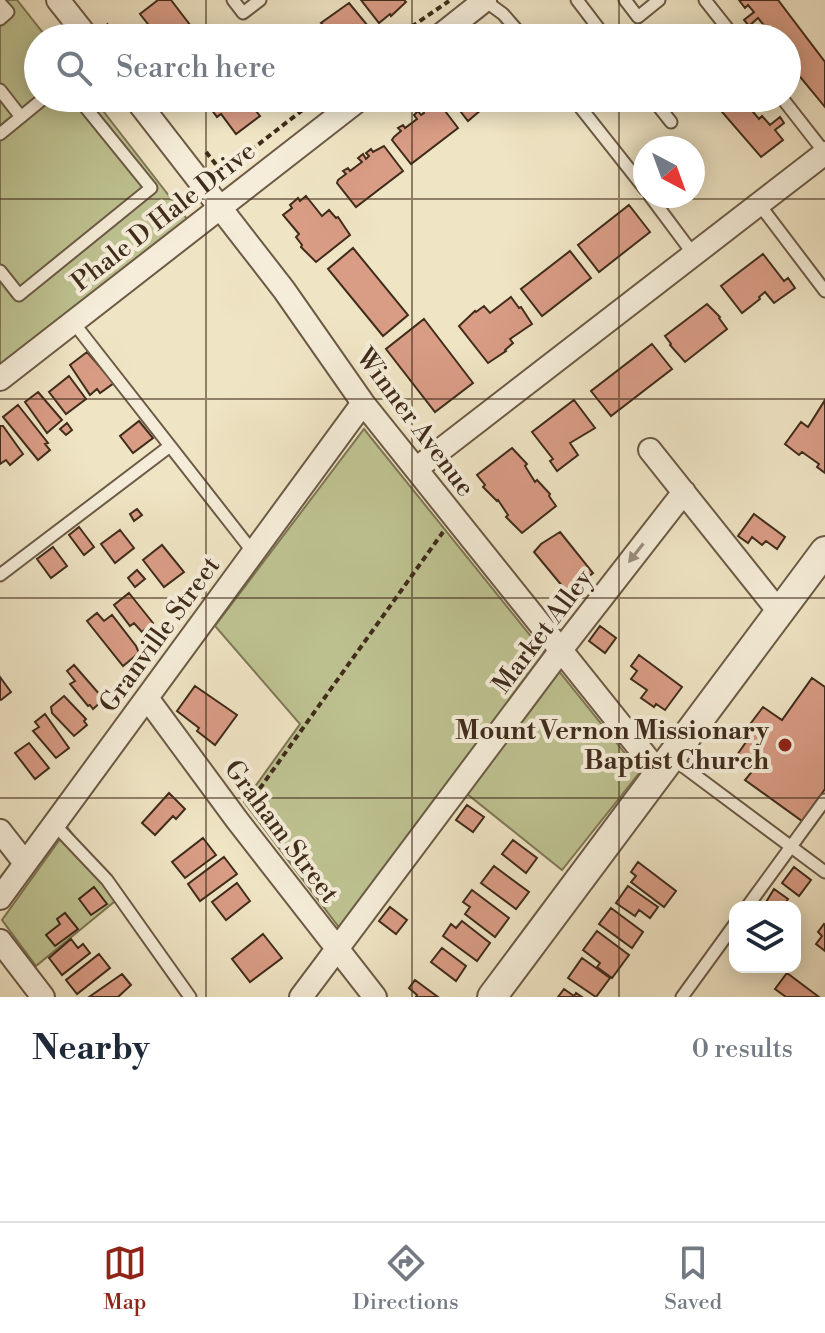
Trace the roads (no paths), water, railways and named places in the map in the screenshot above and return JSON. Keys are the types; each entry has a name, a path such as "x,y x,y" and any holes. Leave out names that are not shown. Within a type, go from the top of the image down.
{"street":[{"path":"58,0 77,24"},
{"path":"454,24 484,0"},
{"name":"Winner Avenue","path":"146,112 222,207 363,403 453,517 561,650 666,766"},
{"name":"Phale D Hale Drive","path":"0,379 343,112"},
{"path":"416,469 825,153"},
{"name":"Granville Street","path":"0,898 363,403"},
{"path":"650,450 780,613"},
{"name":"Market Alley","path":"301,997 561,650 684,492"},
{"path":"492,997 825,551"},
{"name":"Graham Street","path":"147,698 237,820 375,997"},
{"path":"0,831 25,863"},
{"path":"0,941 43,997"}],"lane":[{"path":"233,0 243,13 260,0"},
{"path":"484,0 512,24"},
{"path":"577,0 595,24"},
{"path":"625,0 638,17 659,0"},
{"path":"705,0 724,24"},
{"path":"0,3 8,12 0,19"},
{"path":"0,90 21,117"},
{"path":"0,134 27,112"},
{"path":"0,271 19,295 151,188 89,112"},
{"path":"584,112 633,174"},
{"path":"663,112 671,122"},
{"path":"793,112 825,153"},
{"path":"759,204 825,291"},
{"path":"659,208 694,255"},
{"path":"73,322 253,552"},
{"path":"0,575 170,446"},
{"name":"Winner Avenue","path":"666,766 825,872"},
{"path":"751,901 825,800"},
{"path":"54,824 107,880 190,997"},
{"path":"682,997 729,932"}],"place":[{"name":"Mount Vernon Missionary Baptist Church","path":"785,745"}]}
